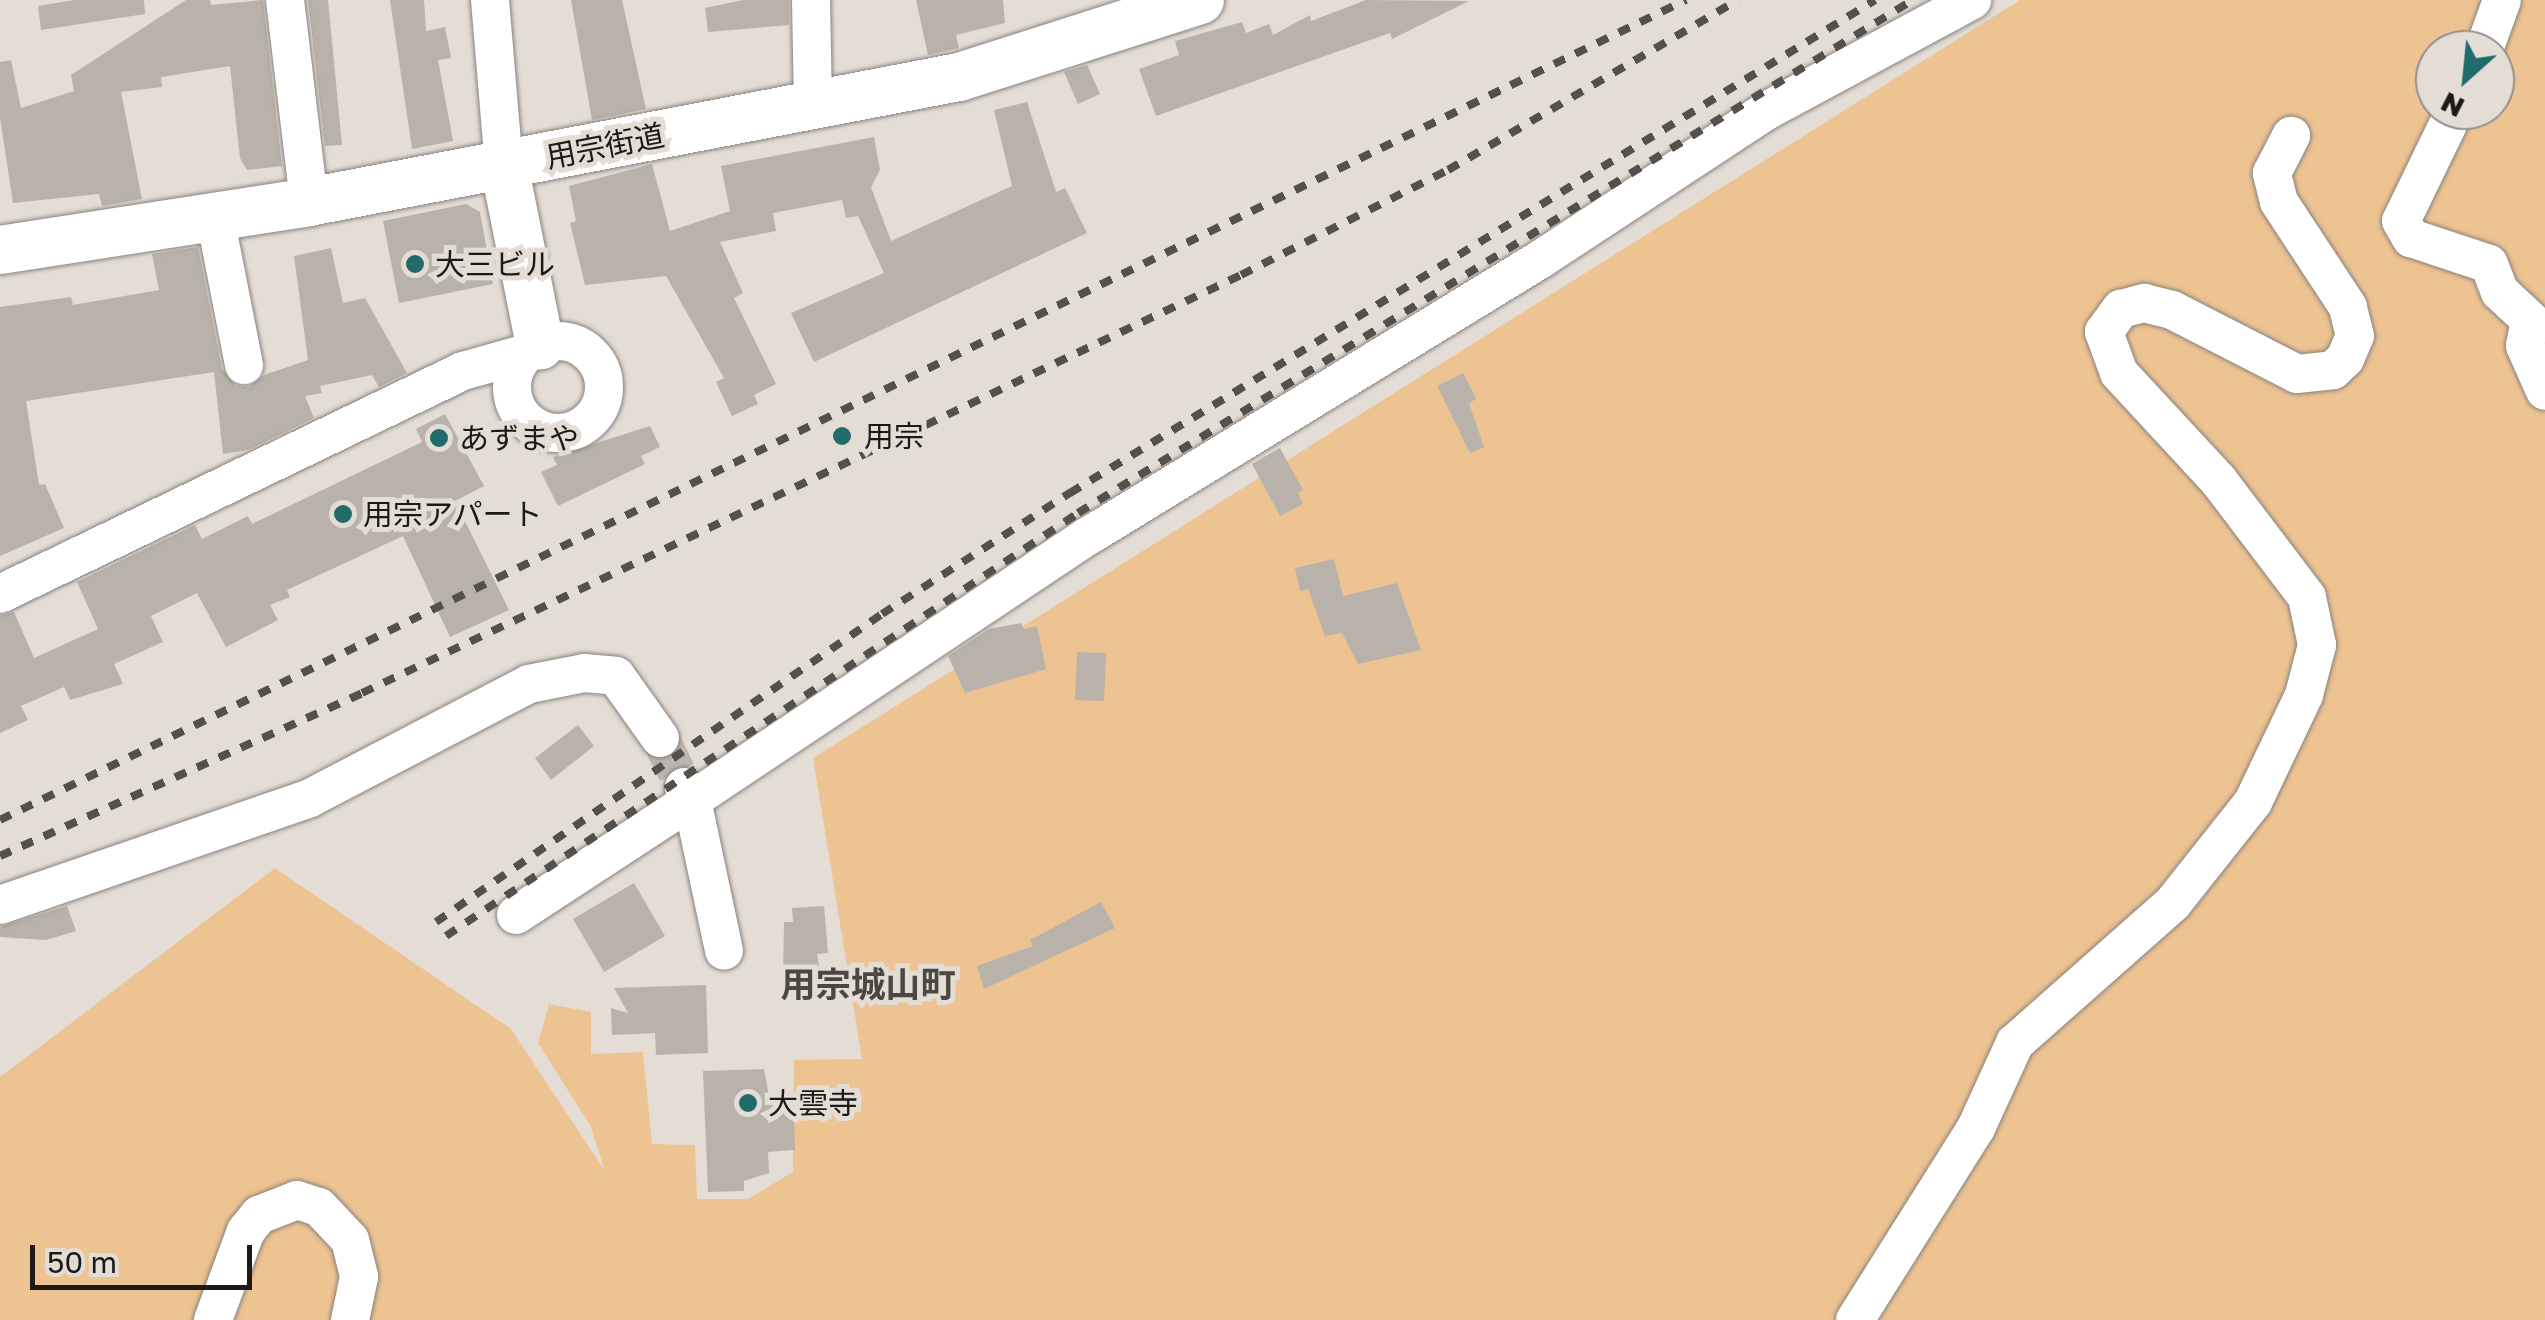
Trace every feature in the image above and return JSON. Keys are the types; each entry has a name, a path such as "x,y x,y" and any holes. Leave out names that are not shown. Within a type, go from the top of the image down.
{"main road":[{"name":"用宗街道","path":"0,250 309,202 959,77 1181,3"},
{"path":"504,164 533,349"}],"street":[{"path":"285,0 309,202"},
{"path":"490,0 504,164"},
{"path":"812,0 814,105"},
{"path":"516,915 688,794 1090,534 1541,259 1768,110 1972,0"},
{"path":"2491,30 2502,0"},
{"path":"2445,130 2401,221 2411,238 2490,264 2500,292 2530,320 2525,346 2545,391"},
{"path":"1855,1320 1976,1128 2016,1043 2173,903 2252,802 2304,695 2317,645 2307,597 2219,481 2119,373 2104,332 2121,309 2144,303 2172,310 2297,374 2333,370 2345,359 2356,336 2348,307 2279,202 2272,173 2291,136"},
{"path":"215,218 244,365"},
{"path":"0,594 462,371 533,349"},
{"path":"0,905 310,798 528,684 584,673 616,676 660,738"},
{"path":"688,794 724,951"},
{"path":"214,1320 246,1231 260,1215 296,1200 320,1207 350,1240 359,1277 350,1320"}],"shaded area":[{"path":"2020,0 2545,0 2545,1320 0,1320 0,1077 275,868 511,1029 605,1171 590,1125 538,1043 549,1004 591,1012 591,1054 643,1052 652,1144 695,1145 697,1199 748,1199 793,1172 794,1060 862,1059 813,758"}],"building":[{"path":"75,0 144,0 145,14 41,30 38,6"},
{"path":"186,0 210,0 211,5 263,0 282,166 247,170 240,158 230,66 161,77 162,87 121,92 142,199 102,206 99,194 13,203 0,118 0,62 11,60 21,108 74,91 71,75"},
{"path":"308,0 328,0 342,145 325,146"},
{"path":"390,0 424,0 426,31 445,27 451,58 438,60 453,141 412,149"},
{"path":"571,0 622,0 646,109 592,120"},
{"path":"743,0 789,0 789,25 708,32 705,8"},
{"path":"916,0 1003,0 1005,23 956,35 959,48 928,55"},
{"path":"1366,0 1469,1 1392,39 1390,33 1156,116 1139,69 1179,55 1175,41 1242,22 1246,33 1269,24 1273,35 1310,15 1311,21"},
{"path":"1087,65 1100,94 1078,104 1064,72"},
{"path":"1027,102 1056,192 1065,188 1087,233 814,362 791,313 884,273 858,216 846,218 842,200 773,213 776,231 720,242 743,293 734,298 776,384 754,395 758,404 732,416 716,382 724,378 666,276 585,285 570,223 576,221 569,186 652,164 670,231 730,211 721,166 874,137 880,170 871,187 891,241 1012,186 994,110"},
{"name":"大三ビル","path":"466,204 480,212 493,284 399,303 383,221"},
{"path":"198,247 222,369 236,386 249,387 264,375 308,360 294,256 331,248 343,303 365,298 407,373 379,387 372,375 320,386 322,393 305,396 314,418 248,450 223,454 214,372 26,401 39,485 45,484 64,528 0,556 0,307 71,297 73,305 159,290 152,254"},
{"path":"1463,373 1476,399 1469,403 1484,447 1470,453 1437,386"},
{"path":"445,414 484,486 455,501 509,610 450,637 403,536 287,590 290,597 270,605 278,620 226,647 197,593 151,616 163,642 114,664 123,684 70,700 64,687 21,706 28,720 0,733 0,616 14,612 34,658 98,629 77,582 195,525 202,539 248,516 252,524 422,442 416,429"},
{"path":"650,426 660,447 641,456 645,464 558,506 541,472 557,465 553,457"},
{"path":"1280,448 1303,490 1298,493 1303,504 1280,516 1252,464"},
{"path":"1334,559 1343,596 1397,583 1421,650 1358,664 1342,633 1325,636 1308,589 1300,591 1295,568"},
{"path":"1021,623 1024,629 1037,626 1046,669 965,693 948,656 989,629"},
{"path":"1077,652 1106,653 1104,701 1075,700"},
{"path":"578,725 594,746 551,780 535,758"},
{"path":"634,883 665,936 604,972 573,919"},
{"path":"1101,902 1115,928 984,989 977,966 1033,946 1030,940"},
{"path":"67,906 76,931 46,940 0,937 0,927"},
{"path":"824,906 828,953 817,954 820,971 783,977 784,922 793,922 792,908"},
{"path":"706,985 708,1053 656,1055 655,1033 612,1035 611,1008 628,1013 614,988"},
{"path":"764,1069 769,1096 793,1093 795,1150 768,1152 769,1173 744,1181 744,1191 708,1192 703,1071"}],"tunnel":[{"path":"660,738 684,787"}],"railway":[{"path":"0,820 1686,0"},
{"path":"0,856 362,693 1241,275 1448,170 1738,0"},
{"path":"436,922 882,614 1070,493 1875,0"},
{"path":"446,936 1078,513 1913,0"}],"place":[{"name":"大三ビル","path":"415,264"},
{"name":"用宗","path":"842,436"},
{"name":"あずまや","path":"439,438"},
{"name":"用宗アパート","path":"343,514"},
{"name":"大雲寺","path":"748,1103"}],"district":[{"name":"用宗城山町","path":"868,984"}]}
